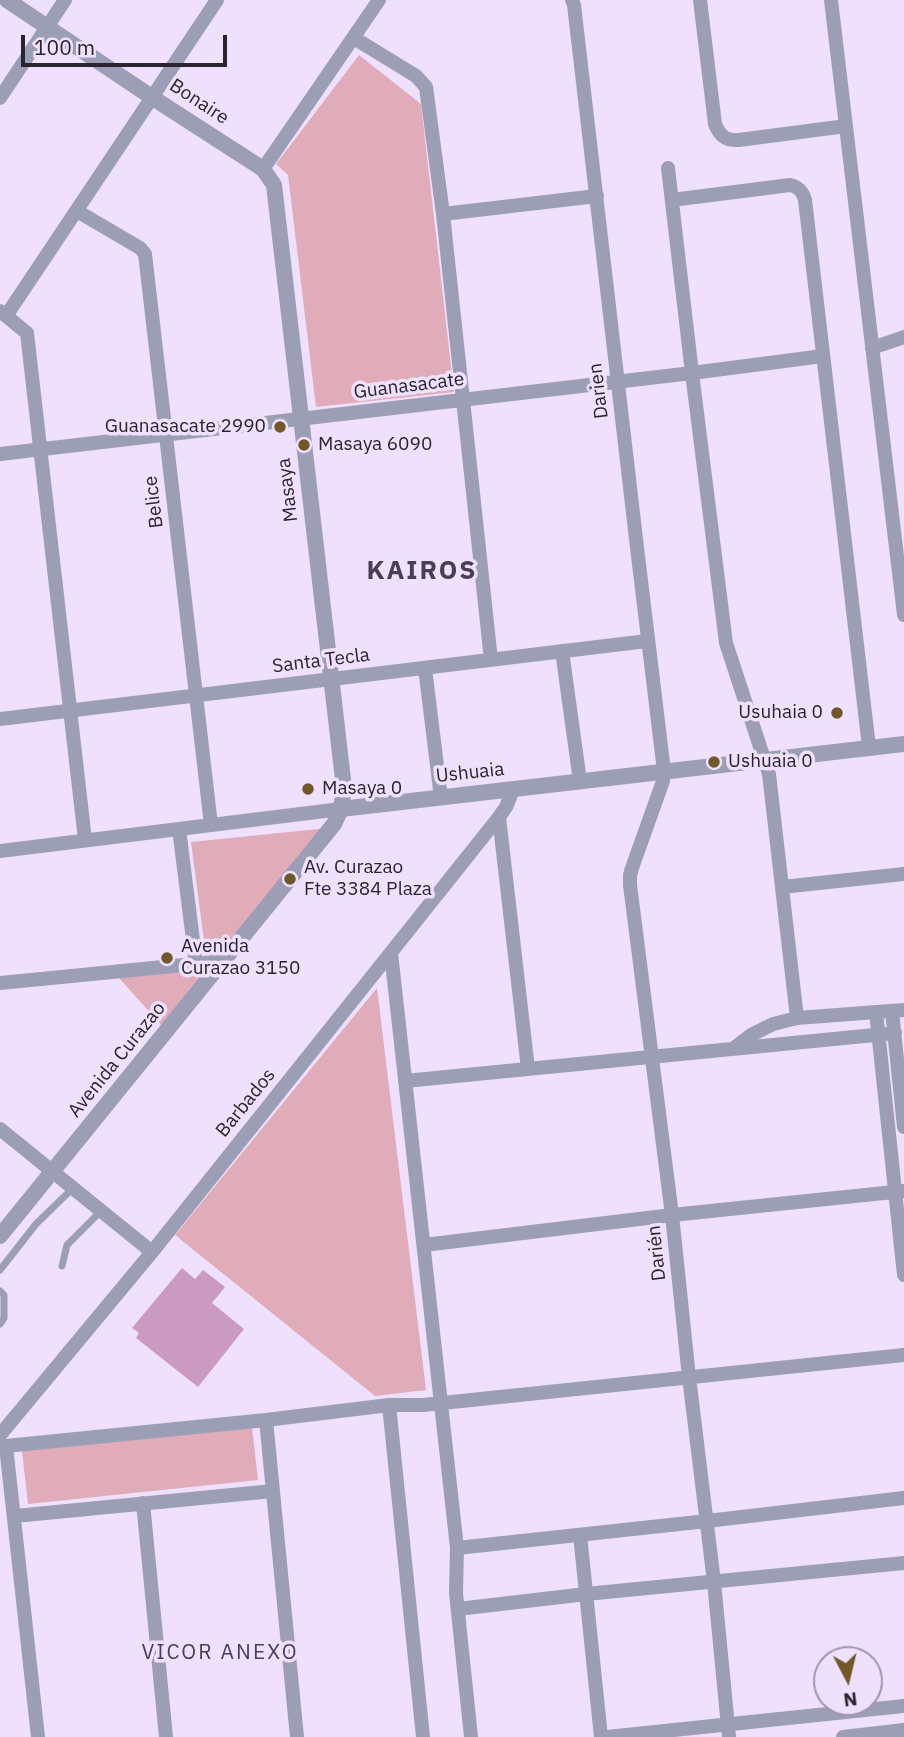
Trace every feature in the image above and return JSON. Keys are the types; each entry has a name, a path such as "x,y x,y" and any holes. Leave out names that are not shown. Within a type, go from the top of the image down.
{"street":[{"name":"Bonaire","path":"8,0 263,169"},
{"path":"0,98 65,0"},
{"path":"85,840 27,333 3,313 77,211 217,0"},
{"path":"263,169 379,0"},
{"path":"700,0 715,124 724,138 739,140 846,126"},
{"path":"831,0 904,615"},
{"name":"Darien","path":"573,3 664,771"},
{"path":"354,38 416,76 426,88 443,214 491,660"},
{"path":"668,168 726,643 769,774 797,1018"},
{"name":"Masaya","path":"263,169 274,185 276,196 344,788 341,809"},
{"path":"672,200 790,185 800,189 805,200 869,747"},
{"path":"443,214 597,196"},
{"name":"Belice","path":"77,211 140,248 145,254 211,825"},
{"path":"872,348 904,337"},
{"name":"Guanasacate","path":"0,454 823,356"},
{"name":"Santa Tecla","path":"0,719 648,641"},
{"path":"562,651 580,781"},
{"path":"425,668 441,798"},
{"name":"Ushuaia","path":"0,851 904,744"},
{"name":"Darién","path":"664,771 663,781 630,875 672,1215 729,1731"},
{"name":"Barbados","path":"2,1442 499,817 513,790"},
{"name":"Avenida Curazao","path":"0,1236 334,824 341,809"},
{"path":"499,817 528,1069"},
{"path":"178,829 196,964"},
{"path":"782,887 904,874"},
{"path":"391,953 457,1548 456,1593 471,1737"},
{"path":"0,984 224,961"},
{"path":"733,1049 751,1035 773,1024 797,1018 898,1010 895,1033 904,1117"},
{"path":"876,1012 900,1191 904,1275"},
{"path":"405,1081 895,1033"},
{"path":"0,1129 152,1252"},
{"path":"424,1245 900,1191"},
{"path":"38,1737 15,1516 2,1442 265,1420 389,1405 423,1405 904,1354"},
{"path":"389,1405 423,1737"},
{"path":"265,1420 296,1737"},
{"path":"15,1516 273,1491"},
{"path":"457,1548 904,1498"},
{"path":"143,1503 166,1737"},
{"path":"580,1535 601,1737"},
{"path":"458,1609 904,1563"},
{"path":"883,1708 904,1706"},
{"path":"607,1737 729,1731 822,1716"},
{"path":"841,1716 844,1737 904,1730"}],"lane":[{"path":"0,1270 36,1224 73,1187"},
{"path":"62,1266 68,1245 102,1211"},
{"path":"0,1291 4,1295 4,1318 0,1324"}],"shaded area":[{"path":"359,55 421,104 454,392 316,407 288,175 276,164"},
{"path":"328,828 219,954 206,956 191,842"},
{"path":"210,966 162,1026 119,978"},
{"path":"377,988 426,1390 375,1396 175,1235"},
{"path":"252,1427 258,1480 28,1504 22,1451"}],"building":[{"path":"182,1268 195,1279 203,1270 225,1287 212,1303 244,1329 198,1387 136,1338 139,1333 132,1328"}],"place":[{"name":"Guanasacate 2990","path":"280,427"},
{"name":"Masaya 6090","path":"304,445"},
{"name":"Usuhaia 0","path":"837,713"},
{"name":"Ushuaia 0","path":"714,762"},
{"name":"Masaya 0","path":"308,789"},
{"name":"Av. Curazao Fte 3384 Plaza","path":"290,879"},
{"name":"Avenida Curazao 3150","path":"167,958"}],"district":[{"name":"KAIROS","path":"422,571"},
{"name":"VICOR ANEXO","path":"220,1653"}]}
